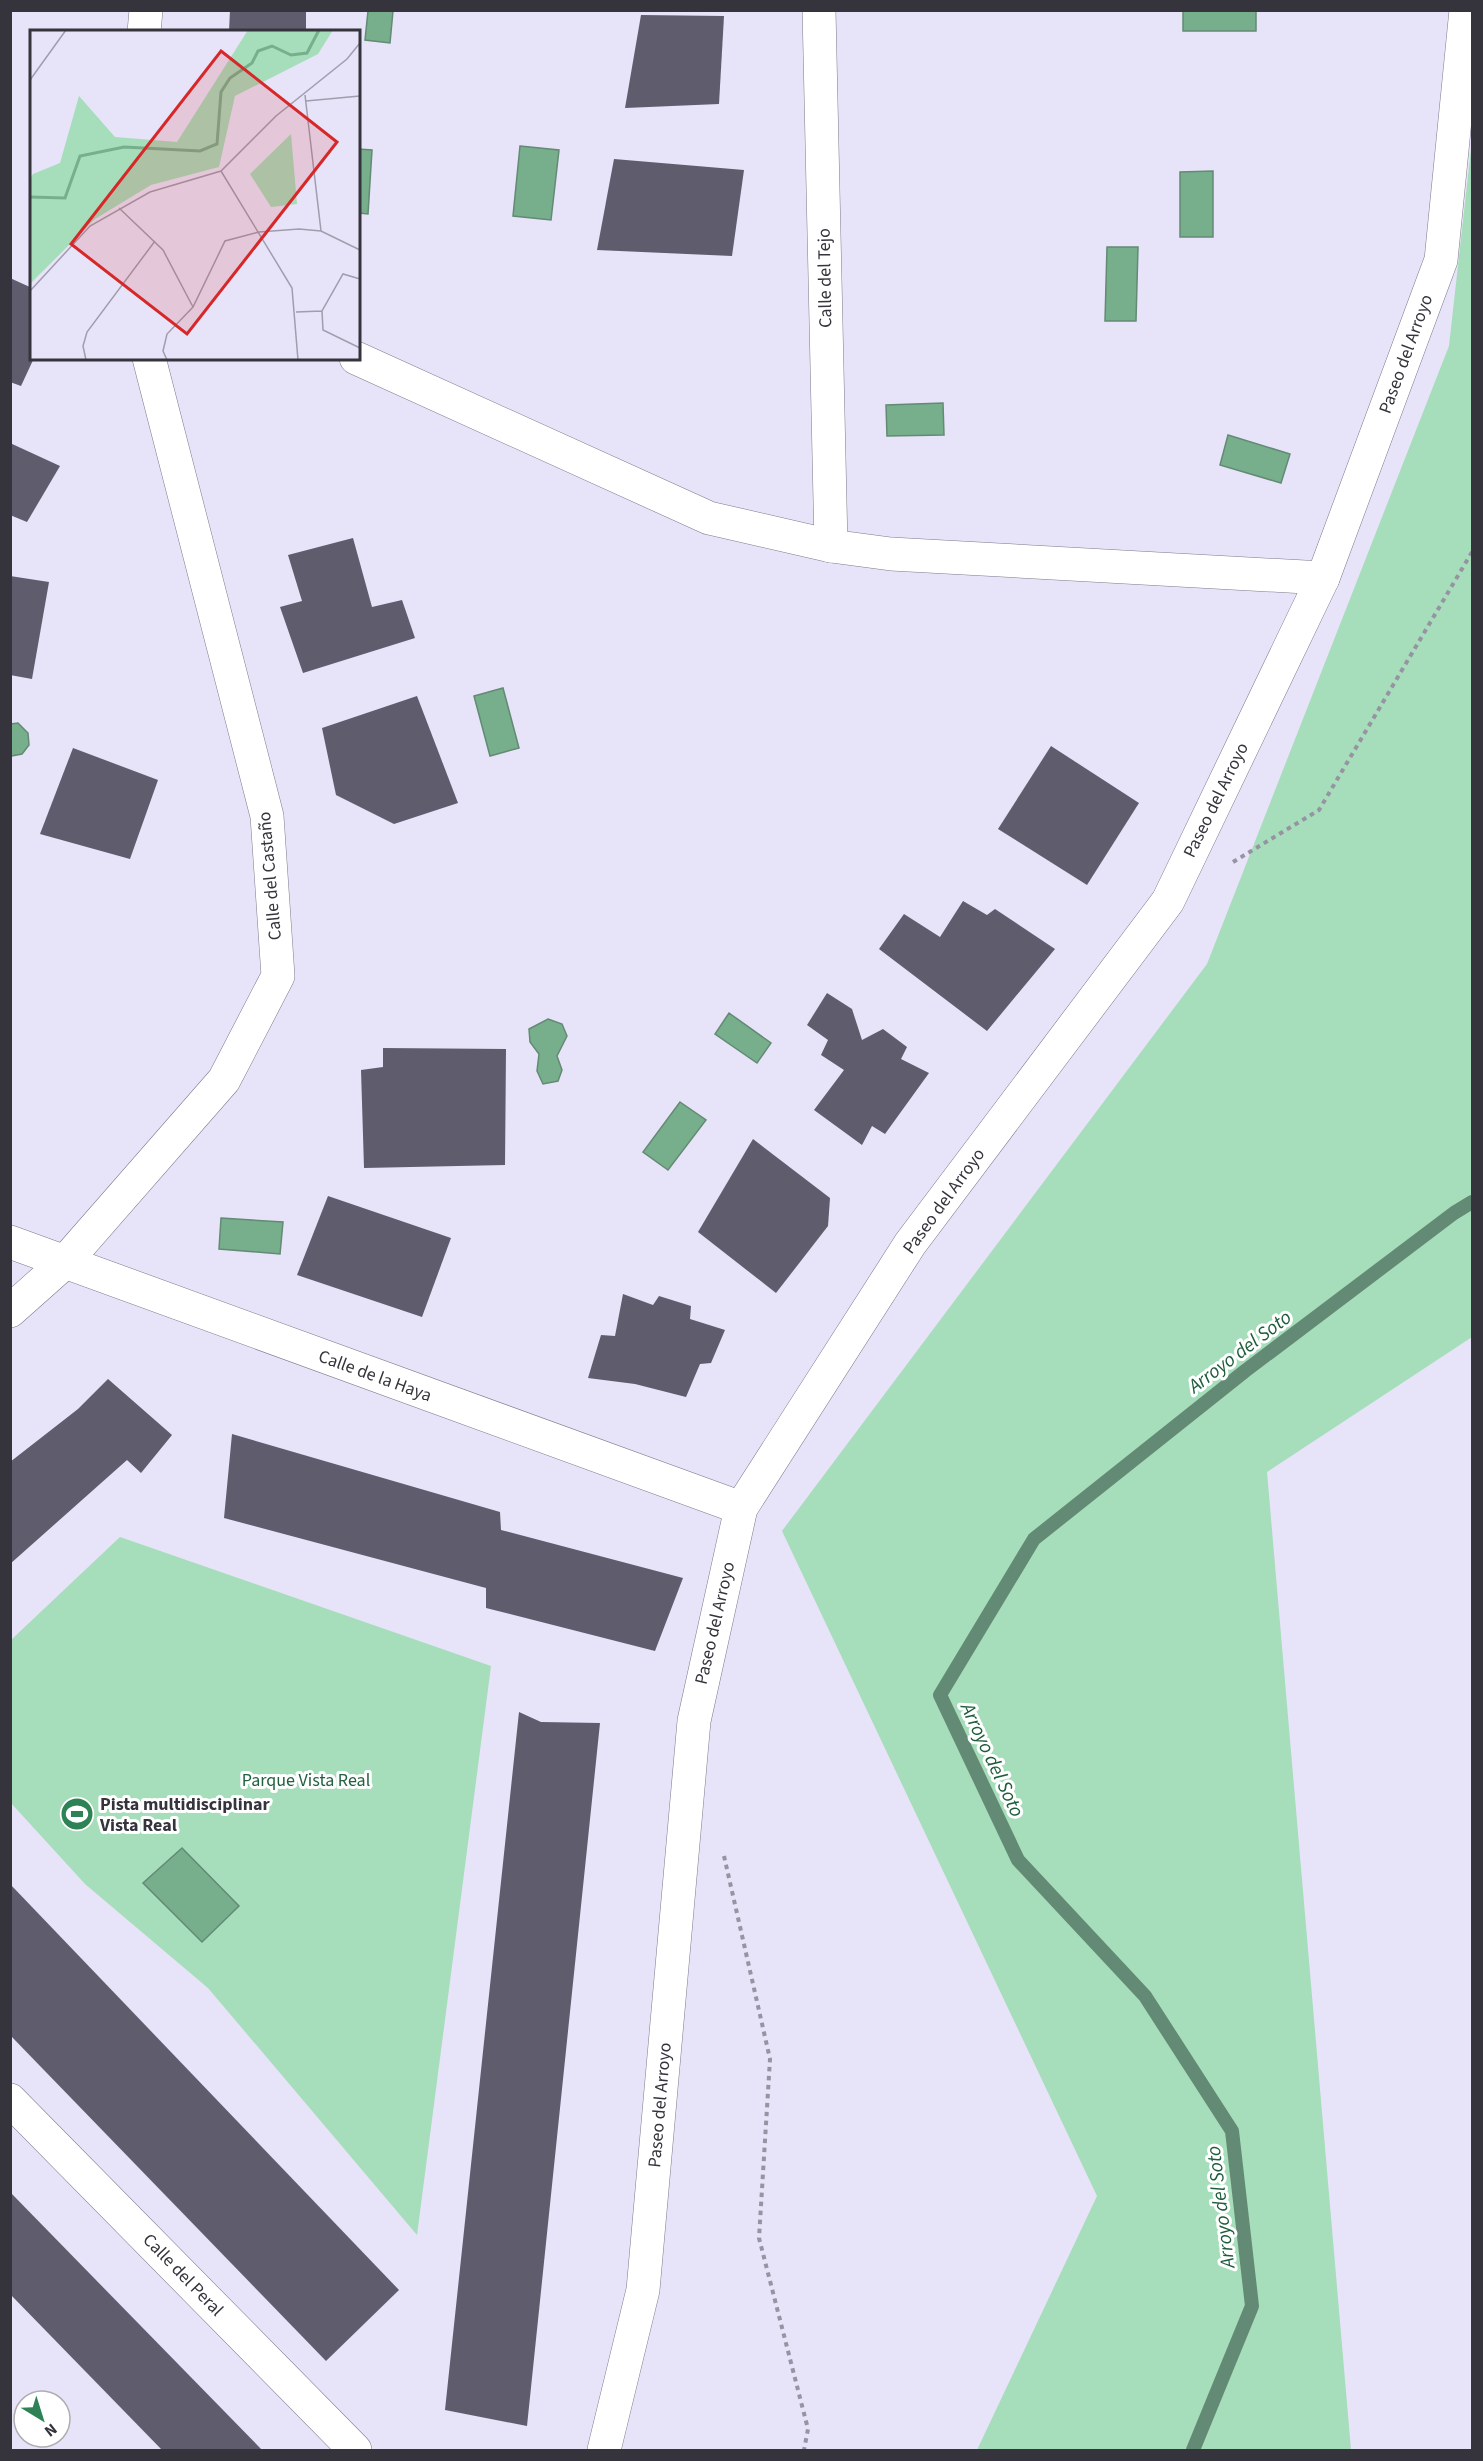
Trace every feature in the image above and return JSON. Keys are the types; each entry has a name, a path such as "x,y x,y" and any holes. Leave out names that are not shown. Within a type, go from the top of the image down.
{"street":[{"path":"144,30 146,10"},
{"name":"Calle del Tejo","path":"819,10 831,546"},
{"name":"Paseo del Arroyo","path":"604,2451 643,2290 694,1721 741,1508 910,1244 1168,901 1323,578 1441,260 1466,10"},
{"name":"Calle del Castaño","path":"10,1311 64,1263 224,1080 278,976 267,816 150,360"},
{"path":"360,360 709,518 831,546 891,554 1323,578"},
{"name":"Calle de la Haya","path":"10,1242 741,1508"},
{"name":"Calle del Peral","path":"10,2100 355,2451"}],"path":[{"path":"1228,865 1318,810 1473,552"},
{"path":"723,1849 770,2060 759,2238 808,2429 804,2451"}],"green space":[{"path":"1472,140 1472,1337 1267,1472 1351,2450 977,2450 1097,2196 782,1531 1207,964 1449,346"},
{"name":"Parque Vista Real","path":"120,1537 491,1666 417,2235 208,1988 85,1884 11,1803 11,1640"}],"shaded area":[{"path":"368,11 393,11 390,43 365,40"},
{"path":"1183,11 1256,11 1256,31 1183,31"},
{"path":"520,146 559,150 551,220 513,216"},
{"path":"360,149 372,150 368,214 360,213"},
{"path":"1213,171 1213,237 1180,237 1180,172"},
{"path":"1107,247 1138,247 1136,321 1105,321"},
{"path":"943,403 944,435 887,436 886,405"},
{"path":"1228,435 1290,454 1281,483 1220,465"},
{"path":"503,688 519,748 490,756 474,696"},
{"path":"18,723 28,733 29,745 22,754 11,756 11,724"},
{"path":"729,1013 771,1043 757,1063 715,1034"},
{"path":"548,1019 562,1024 567,1036 557,1056 562,1070 558,1081 543,1084 537,1071 539,1054 530,1042 529,1029"},
{"path":"680,1102 706,1120 668,1170 643,1152"},
{"path":"221,1218 283,1222 280,1254 219,1249"},
{"path":"182,1848 239,1906 202,1942 143,1883"}],"building":[{"path":"230,10 306,10 306,30 229,30"},
{"path":"641,15 724,16 719,104 625,108"},
{"path":"614,159 744,170 732,256 597,250"},
{"path":"10,278 30,287 30,360 33,360 21,386 10,382"},
{"path":"10,443 60,466 27,522 10,515"},
{"path":"353,538 372,607 402,600 415,638 303,673 280,607 302,601 288,555"},
{"path":"10,576 49,582 32,679 10,675"},
{"path":"417,696 458,803 394,824 336,795 322,728"},
{"path":"1051,746 1139,803 1087,885 998,829"},
{"path":"73,748 158,780 130,859 40,834"},
{"path":"963,901 987,915 995,909 1055,949 987,1031 879,949 904,914 940,937"},
{"path":"827,993 852,1009 862,1040 883,1029 907,1047 901,1059 929,1073 885,1134 872,1126 862,1145 814,1110 844,1070 821,1055 828,1040 807,1025"},
{"path":"383,1048 506,1049 505,1165 364,1168 361,1070 383,1067"},
{"path":"753,1139 830,1198 828,1226 776,1293 698,1232"},
{"path":"328,1196 451,1238 422,1317 297,1275"},
{"path":"623,1294 653,1305 659,1296 691,1306 690,1319 725,1330 711,1363 700,1364 686,1397 635,1384 588,1378 601,1335 615,1336"},
{"path":"108,1379 172,1435 141,1473 127,1460 10,1564 10,1462 78,1409"},
{"path":"232,1434 500,1512 501,1530 683,1578 655,1651 486,1608 486,1588 224,1518"},
{"path":"519,1712 541,1722 600,1723 527,2426 445,2410"},
{"path":"10,1884 399,2290 326,2361 10,2035"},
{"path":"10,2192 262,2450 162,2450 10,2294"}],"waterway":[{"name":"Arroyo del Soto","path":"1193,2450 1252,2306 1232,2131 1145,1996 1018,1860 940,1695 1034,1539 1245,1371 1454,1213 1472,1202"}],"place":[{"name":"Pista multidisciplinar Vista Real","path":"77,1814"}]}
